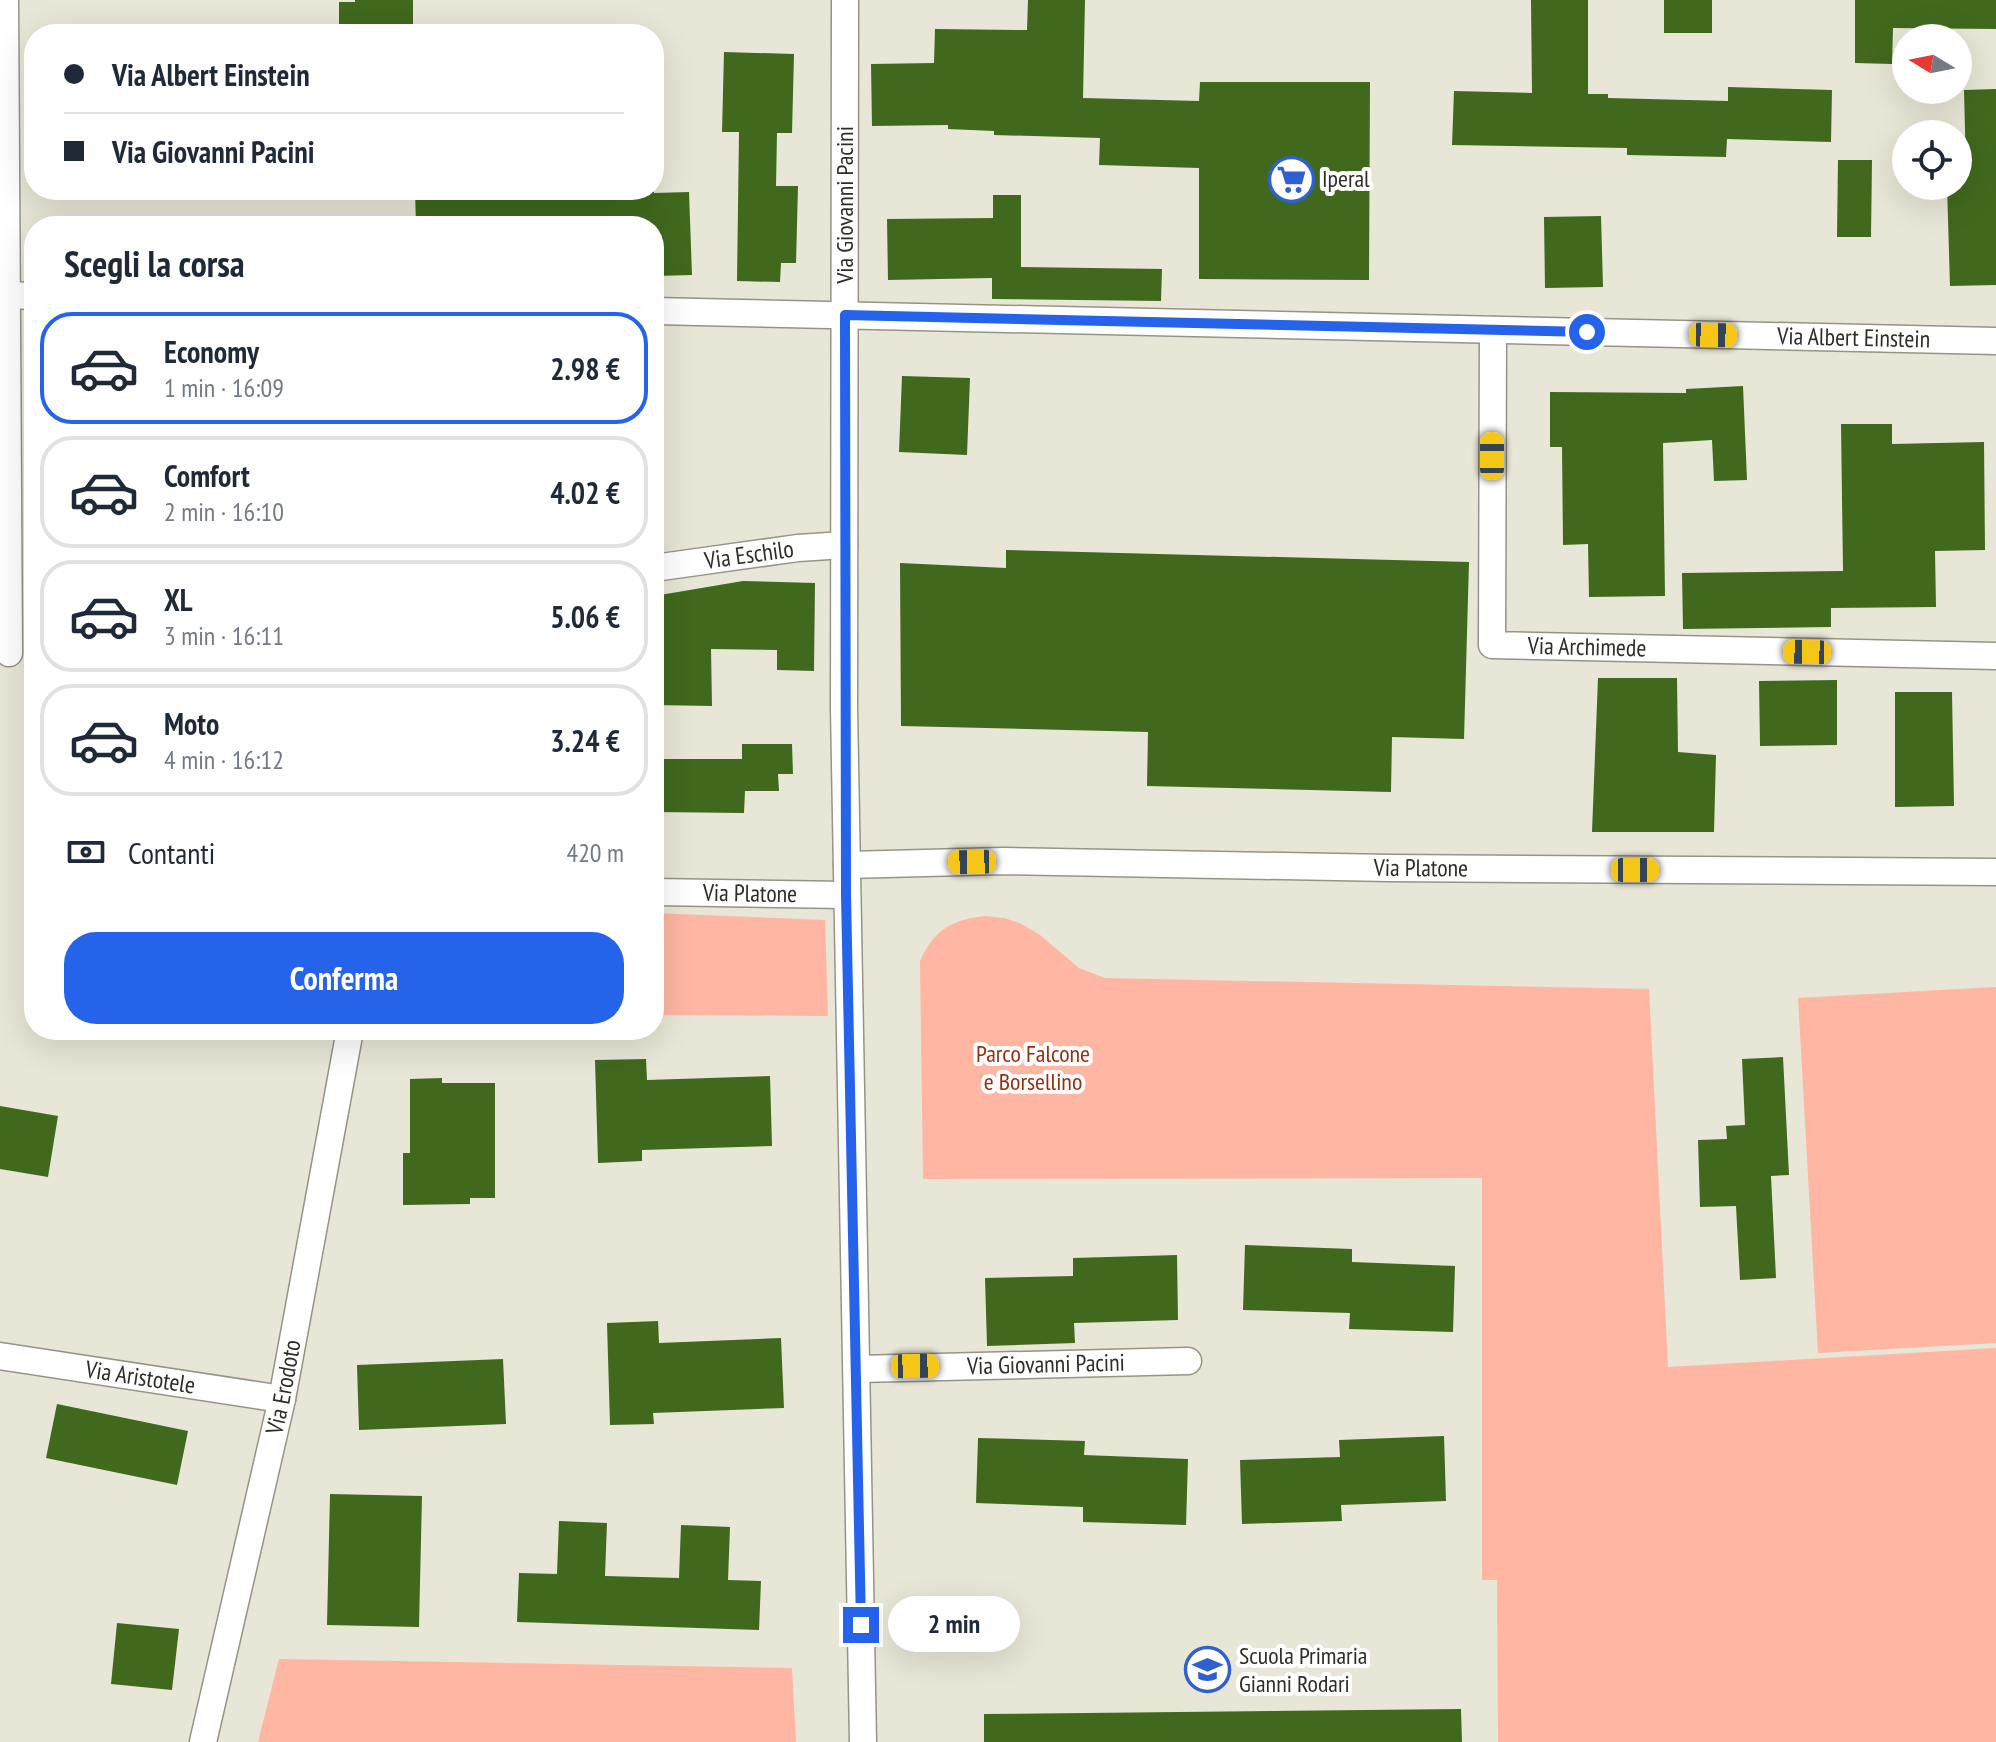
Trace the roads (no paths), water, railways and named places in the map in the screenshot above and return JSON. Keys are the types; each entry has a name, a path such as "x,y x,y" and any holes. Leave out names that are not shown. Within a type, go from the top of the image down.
{"street":[{"path":"5,0 14,652"},
{"name":"Via Giovanni Pacini","path":"845,0 846,895 858,1369 863,1742"},
{"path":"7,295 24,296"},
{"name":"Via Albert Einstein","path":"664,311 1996,341"},
{"name":"Via Archimede","path":"1493,330 1492,645 1996,656"},
{"name":"Via Eschilo","path":"664,567 798,548 844,545"},
{"name":"Via Platone","path":"847,865 1003,861 1405,868 1996,872"},
{"name":"Via Platone","path":"664,892 846,895"},
{"name":"Via Erodoto","path":"203,1742 282,1399 348,1040"},
{"name":"Via Aristotele","path":"0,1356 282,1399"},
{"name":"Via Giovanni Pacini","path":"858,1369 1188,1361"}],"place":[{"name":"Iperal","path":"1291,179"},
{"name":"Scuola Primaria Gianni Rodari","path":"1208,1670"}],"park label":[{"name":"Parco Falcone e Borsellino","path":"1033,1068"}]}
